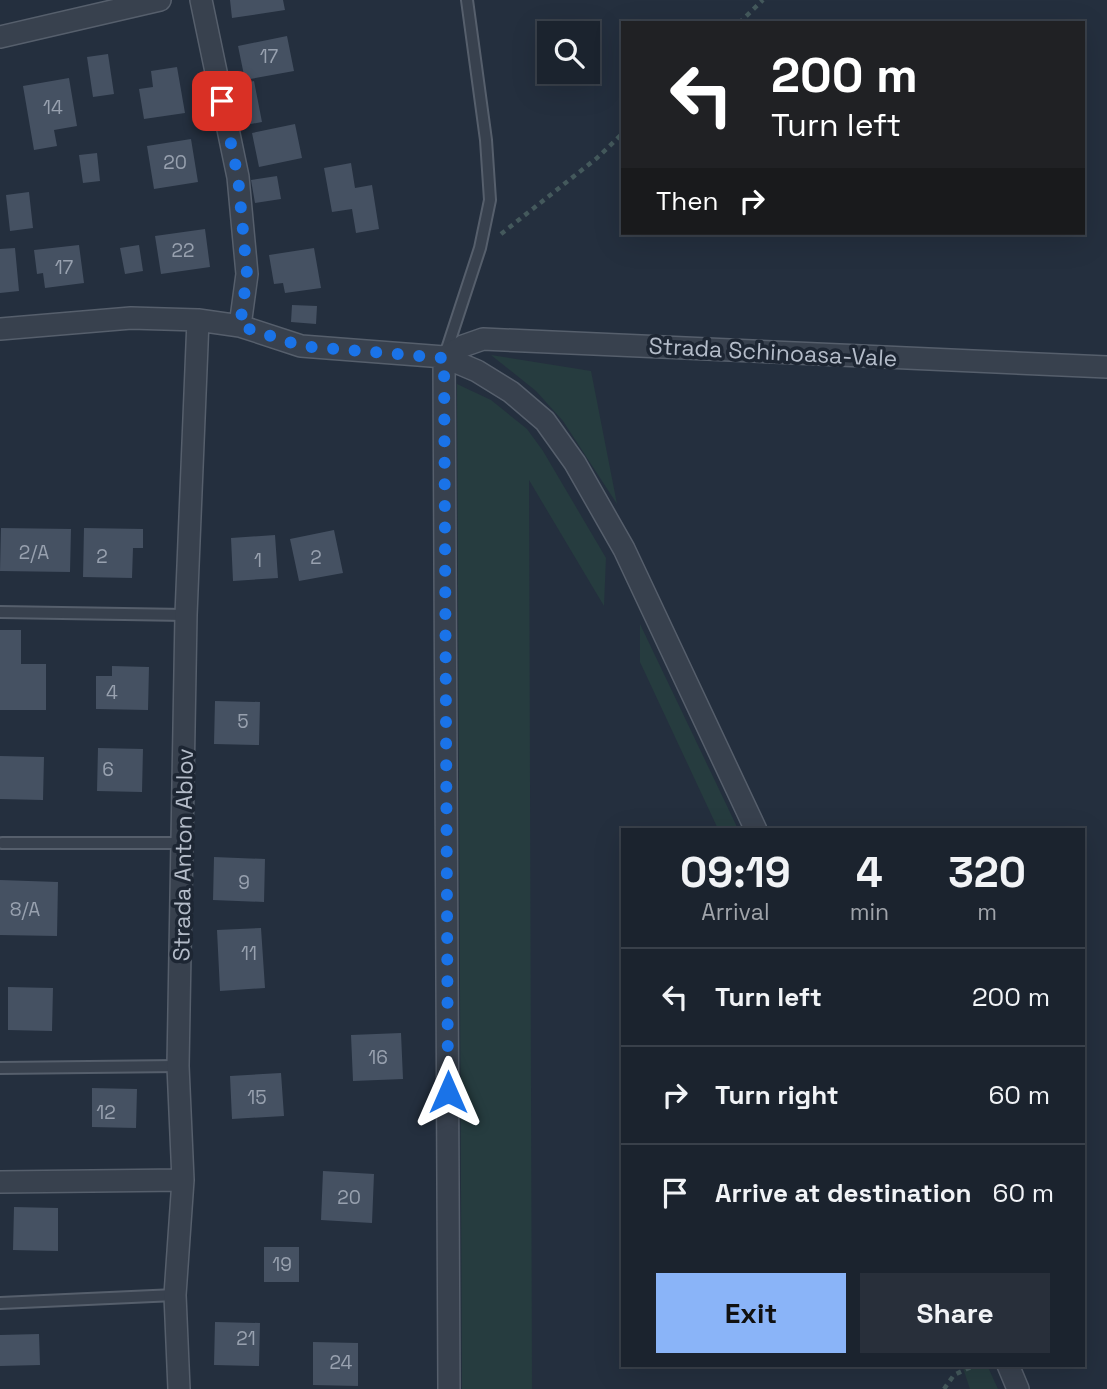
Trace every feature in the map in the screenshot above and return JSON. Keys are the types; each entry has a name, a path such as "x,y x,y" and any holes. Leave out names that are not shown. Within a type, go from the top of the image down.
{"street":[{"path":"0,37 160,0"},
{"path":"201,0 238,177 247,274 240,326"},
{"path":"0,329 131,318 198,320 240,326 301,346 444,358 477,371 511,392 545,421 575,463 624,549 755,828"},
{"name":"Strada Anton Ablov","path":"179,1389 176,1294 183,1180 178,1066 186,615 198,320"},
{"name":"Strada Schinoasa-Vale","path":"444,358 463,346 483,339 1107,367"},
{"path":"444,358 449,1389"},
{"path":"0,1182 183,1180"},
{"path":"1008,1367 1018,1389"}],"lane":[{"path":"444,358 480,248 490,200 486,140 467,0"},
{"path":"0,612 186,615"},
{"path":"2,843 184,842"},
{"path":"0,1068 178,1066"},
{"path":"0,1303 176,1294"}],"path":[{"path":"742,21 763,0"},
{"path":"480,248 533,210 621,135"},
{"path":"944,1389 954,1375 971,1367"}],"green space":[{"path":"491,355 591,371 617,504 563,421 536,391"},
{"path":"457,384 491,400 527,429 543,451 606,558 604,606 529,480 532,1389 462,1389"},
{"path":"640,624 738,828 718,828 640,662"},
{"path":"963,1367 988,1367 998,1389 970,1389"}],"building":[{"path":"230,0 283,0 285,10 232,18"},
{"path":"287,36 294,71 245,80 238,46"},
{"path":"108,54 114,94 93,97 87,57"},
{"path":"177,67 185,113 144,119 139,89 153,87 151,71"},
{"path":"69,78 77,126 54,130 57,146 34,150 23,86"},
{"path":"254,81 262,122 240,126 232,86"},
{"path":"295,124 302,158 259,167 252,133"},
{"path":"191,139 198,182 154,189 147,146"},
{"path":"97,153 100,181 83,183 79,155"},
{"path":"351,163 355,188 372,185 379,229 356,233 352,209 332,212 324,168"},
{"path":"277,176 281,199 255,203 251,180"},
{"path":"29,192 33,228 10,231 6,195"},
{"path":"205,229 210,267 161,274 155,236"},
{"path":"79,245 84,283 45,288 43,273 37,274 34,250"},
{"path":"139,245 143,271 125,274 120,248"},
{"path":"15,248 19,291 0,293 0,249"},
{"path":"314,248 321,288 285,293 283,283 274,284 269,255"},
{"path":"292,305 317,306 316,324 291,322"},
{"path":"1,528 71,529 70,572 0,571"},
{"path":"84,528 143,529 143,548 133,548 132,578 83,577"},
{"path":"334,530 343,573 299,581 290,539"},
{"path":"275,535 278,578 233,581 231,538"},
{"path":"0,630 21,630 21,664 46,664 46,710 0,710"},
{"path":"112,666 149,667 148,710 96,709 96,676 112,676"},
{"path":"215,701 260,702 259,745 214,744"},
{"path":"98,748 143,749 142,792 97,791"},
{"path":"0,756 44,757 43,800 0,799"},
{"path":"214,857 265,859 264,902 213,900"},
{"path":"0,880 58,882 57,936 0,935"},
{"path":"261,928 265,988 220,991 217,930"},
{"path":"8,987 53,988 52,1031 8,1030"},
{"path":"401,1033 403,1079 353,1081 351,1035"},
{"path":"281,1073 284,1116 232,1119 230,1076"},
{"path":"92,1088 137,1089 136,1128 92,1127"},
{"path":"323,1171 374,1174 372,1223 321,1220"},
{"path":"14,1207 58,1208 58,1251 13,1250"},
{"path":"264,1247 299,1247 299,1282 264,1282"},
{"path":"215,1322 260,1323 259,1366 214,1365"},
{"path":"39,1334 40,1365 0,1366 0,1335"},
{"path":"313,1342 358,1343 358,1386 313,1385"}],"route":[{"path":"222,101 238,177 247,274 240,326 301,346 444,358 448,1092"}]}
